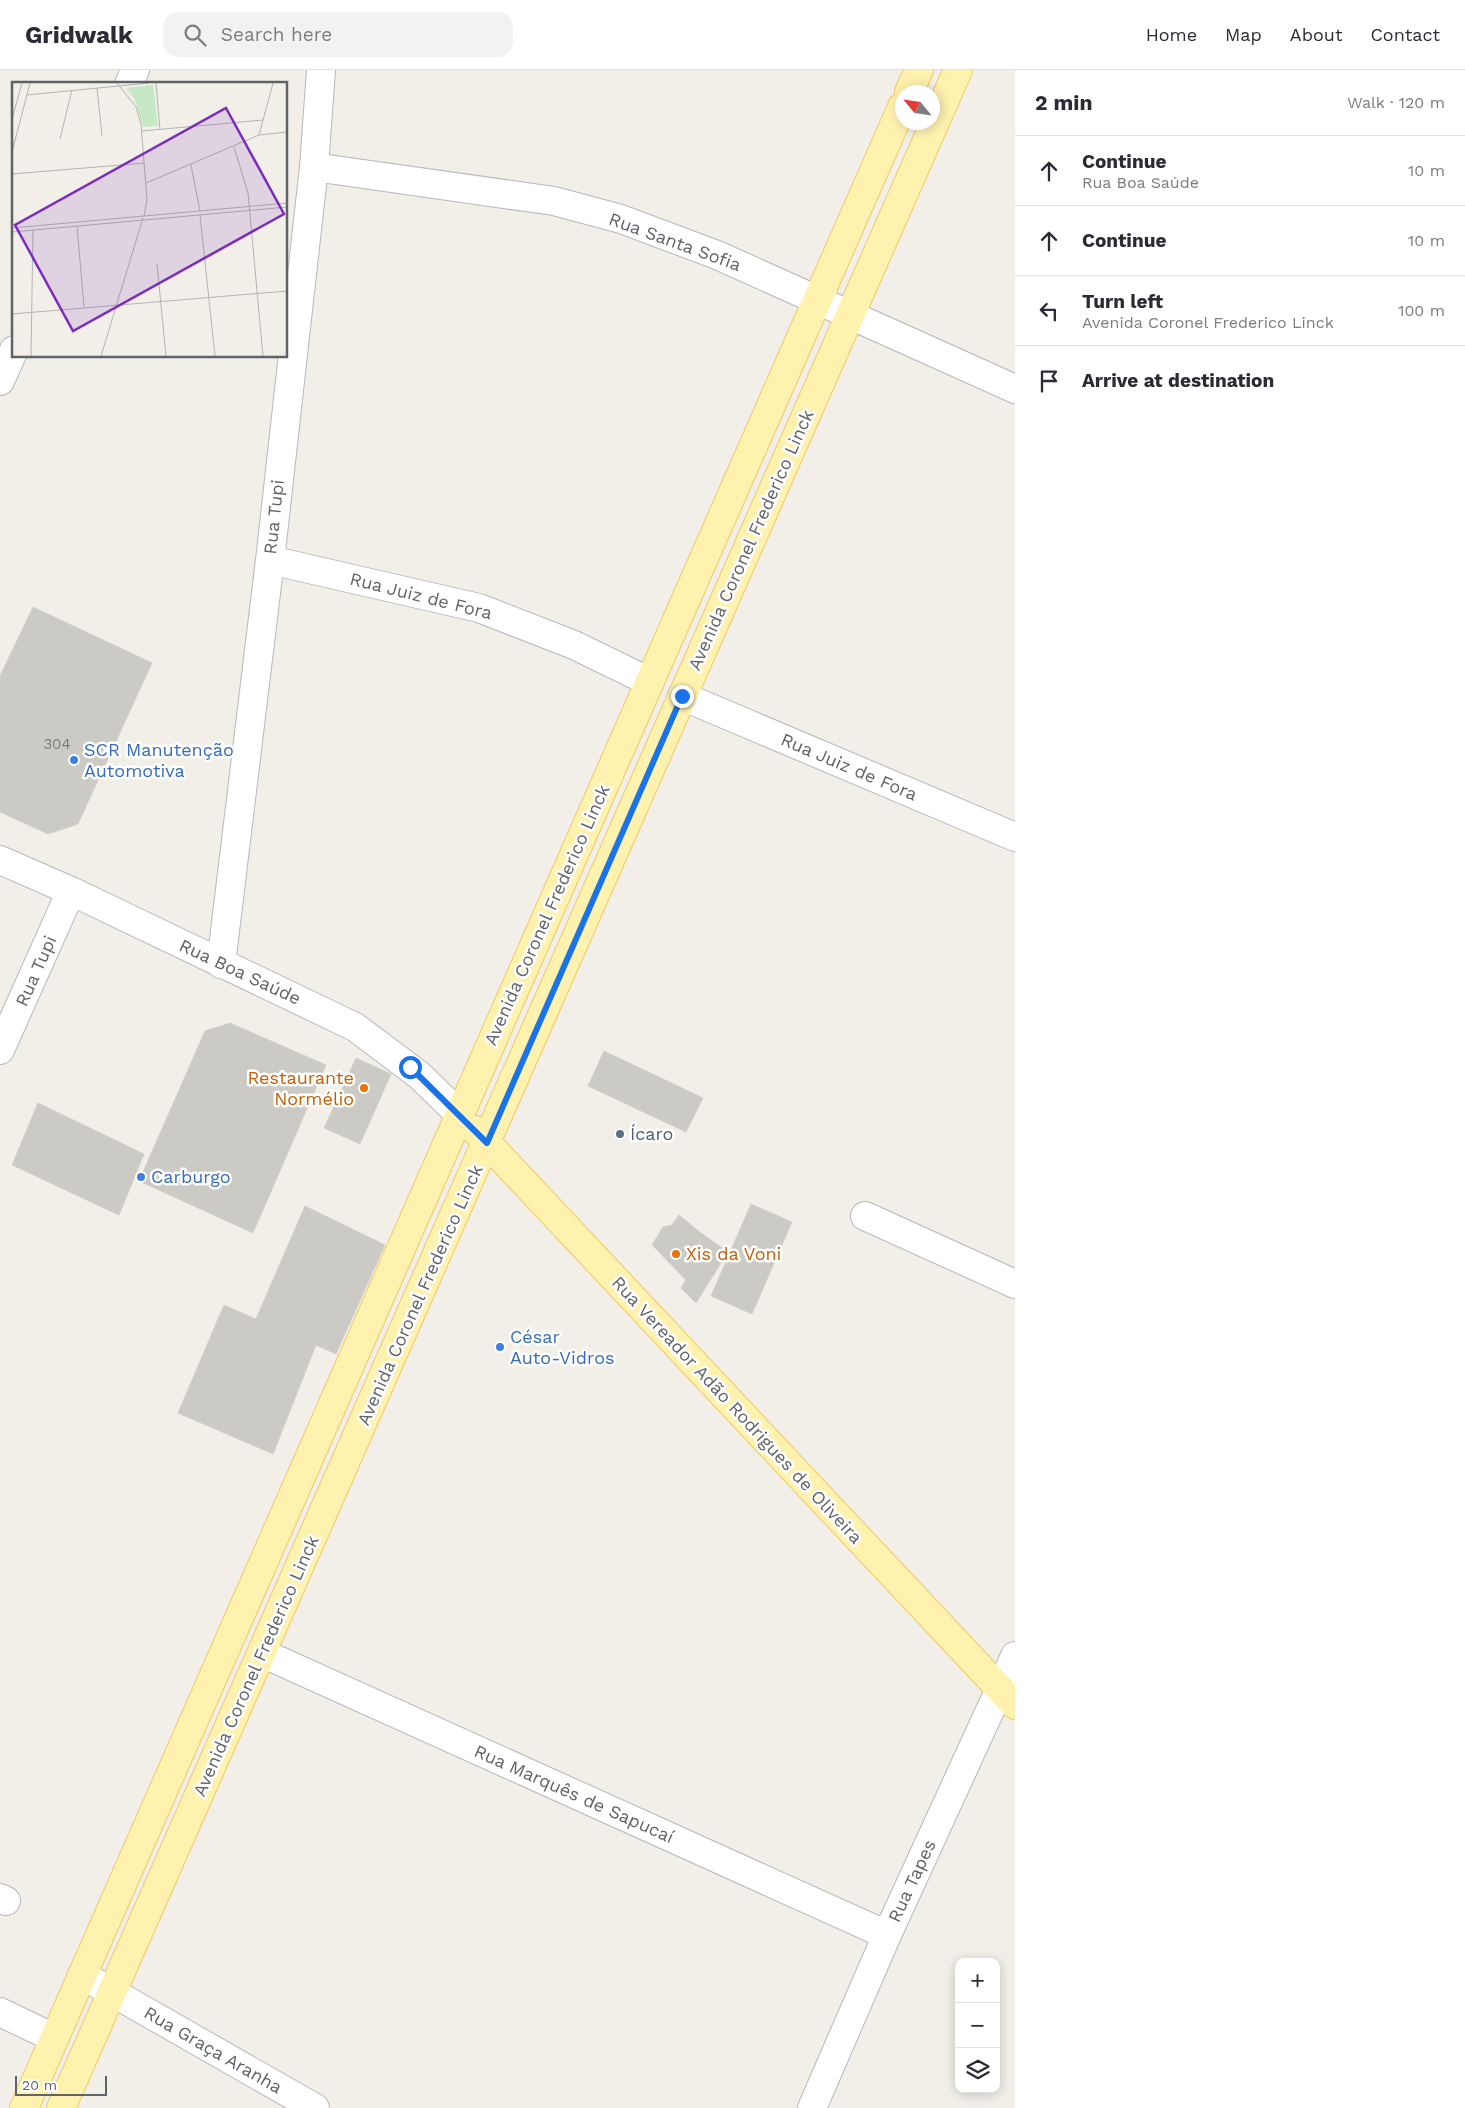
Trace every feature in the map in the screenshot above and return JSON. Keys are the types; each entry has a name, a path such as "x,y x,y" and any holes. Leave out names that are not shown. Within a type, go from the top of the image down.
{"main road":[{"path":"912,85 919,70"},
{"name":"Avenida Coronel Frederico Linck","path":"61,2108 958,70"},
{"name":"Avenida Coronel Frederico Linck","path":"24,2108 895,123"},
{"name":"Rua Vereador Adão Rodrigues de Oliveira","path":"460,1115 1007,1698"}],"street":[{"path":"130,82 135,70"},
{"name":"Rua Tupi","path":"221,964 270,560 314,167 321,70"},
{"name":"Rua Santa Sofia","path":"314,167 554,202 630,223 717,255 1015,389"},
{"path":"0,382 12,355"},
{"name":"Rua Juiz de Fora","path":"270,560 479,608 574,645 650,682"},
{"name":"Rua Juiz de Fora","path":"682,696 1015,838"},
{"name":"Rua Boa Saúde","path":"0,860 71,891 355,1027 419,1075 460,1115"},
{"name":"Rua Tupi","path":"0,1050 71,891"},
{"path":"864,1216 1015,1284"},
{"name":"Rua Marquês de Sapucaí","path":"262,1652 887,1935"},
{"name":"Rua Tapes","path":"812,2108 887,1935 1007,1698 1015,1656"},
{"name":"Rua Graça Aranha","path":"82,1975 315,2108"},
{"path":"0,2012 54,2038"}],"building":[{"path":"33,607 152,663 78,824 48,834 0,812 0,676"},
{"path":"230,1023 326,1065 253,1233 139,1181 205,1031"},
{"path":"604,1051 703,1098 686,1132 588,1086"},
{"path":"356,1058 391,1074 360,1144 324,1128"},
{"path":"38,1103 144,1154 119,1215 12,1165"},
{"path":"751,1204 792,1222 752,1314 711,1296"},
{"path":"305,1206 385,1245 336,1354 316,1345 273,1454 178,1413 224,1305 256,1319"},
{"path":"679,1215 728,1252 696,1303 681,1288 686,1280 652,1245 663,1227 672,1225"}],"place":[{"name":"SCR Manutenção Automotiva","path":"74,760"},
{"name":"Restaurante Normélio","path":"364,1088"},
{"name":"Ícaro","path":"620,1134"},
{"name":"Carburgo","path":"141,1177"},
{"name":"Xis da Voni","path":"676,1254"},
{"name":"César Auto-Vidros","path":"500,1347"}],"route":[{"path":"410,1067 487,1143 682,696"}]}
